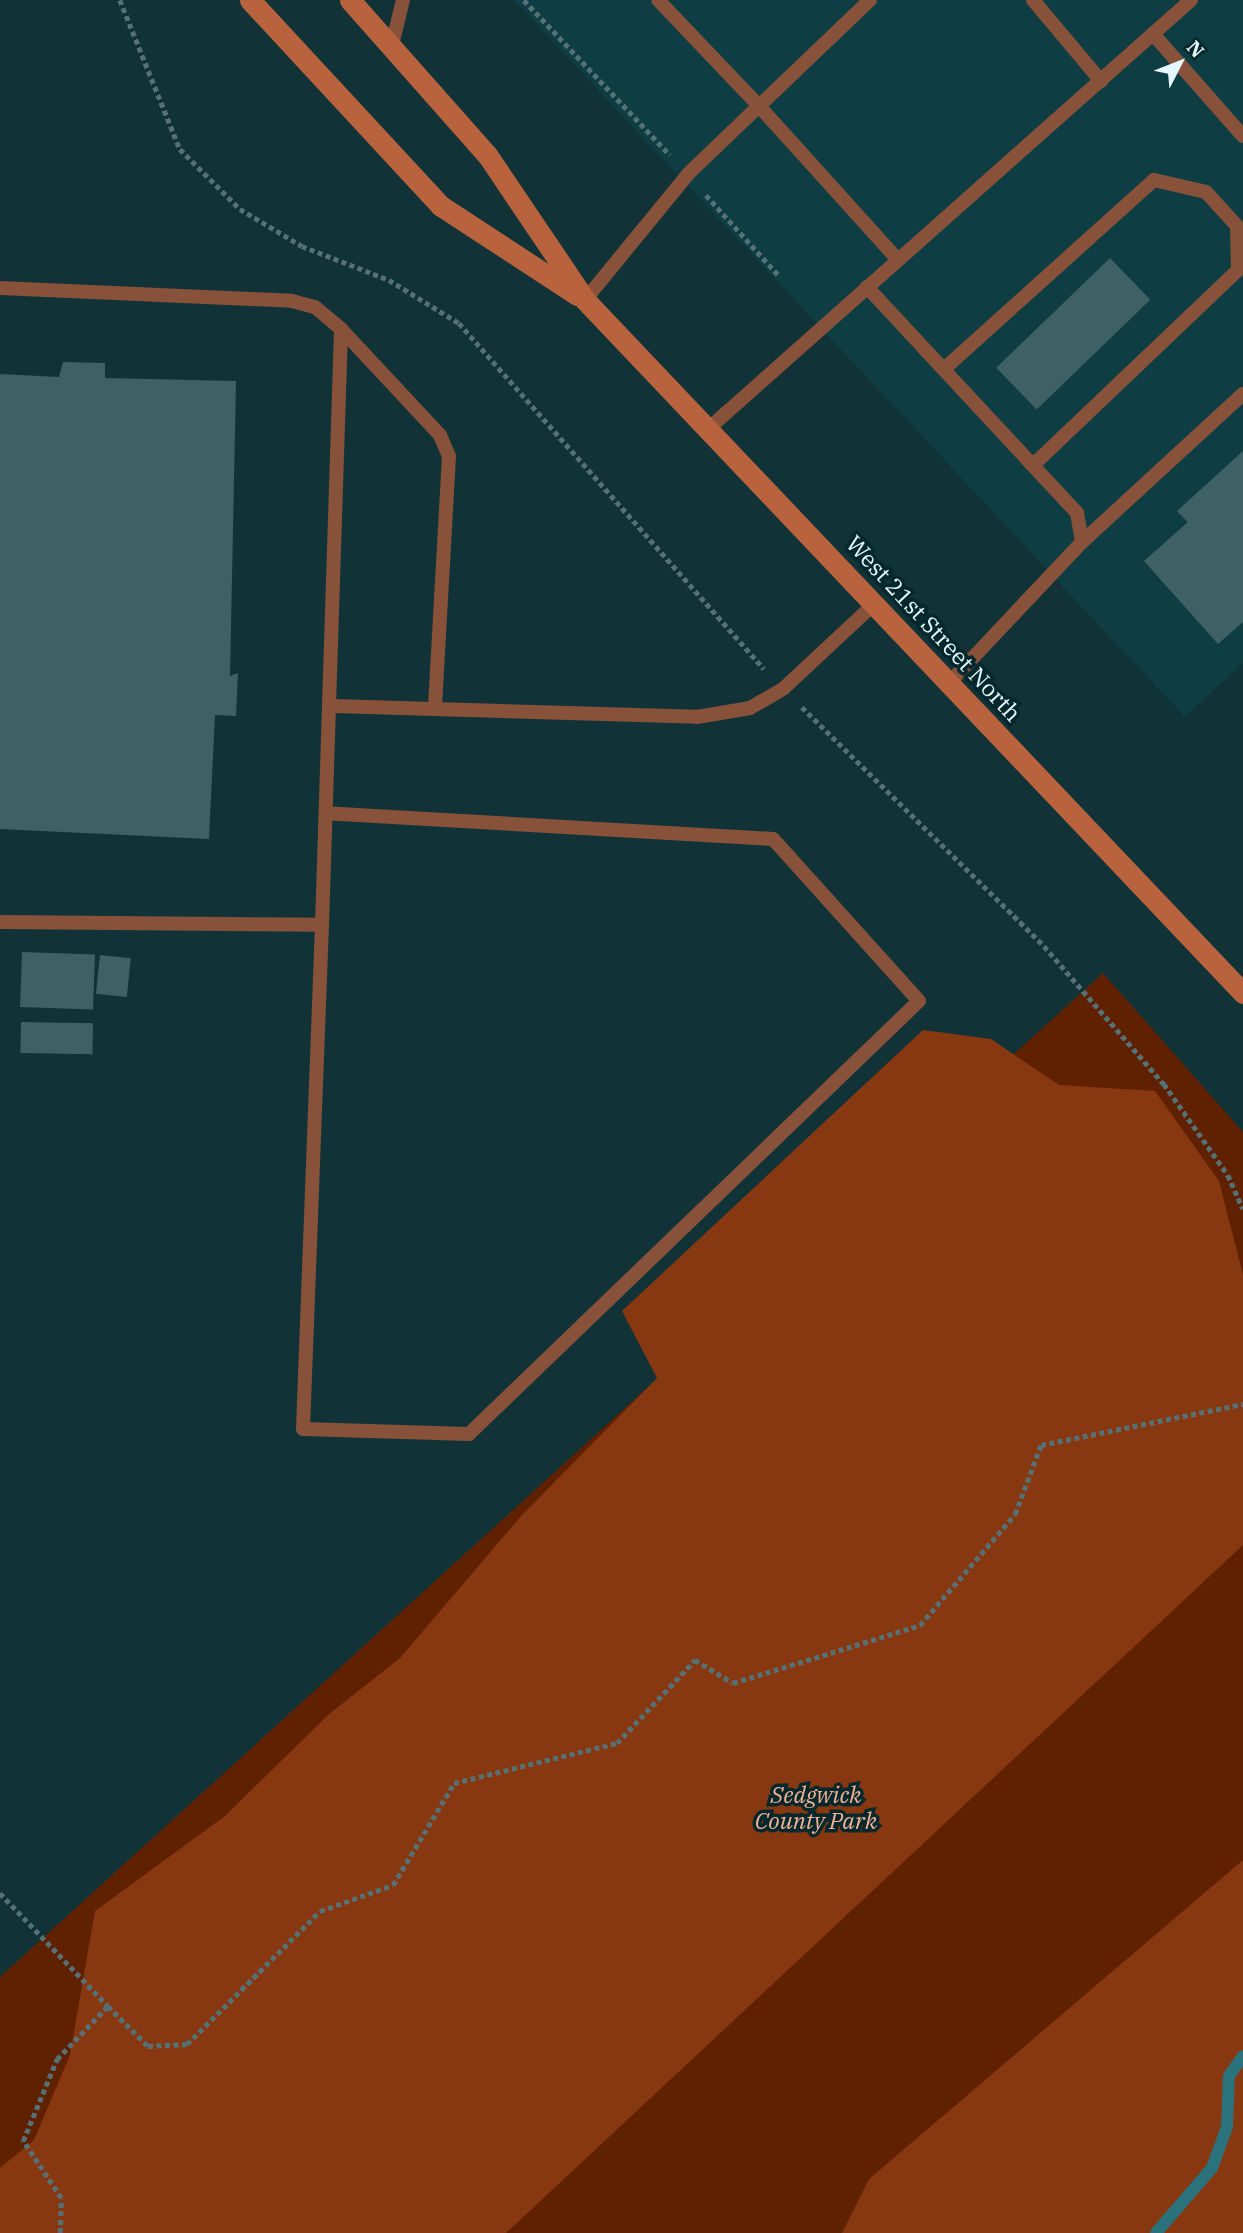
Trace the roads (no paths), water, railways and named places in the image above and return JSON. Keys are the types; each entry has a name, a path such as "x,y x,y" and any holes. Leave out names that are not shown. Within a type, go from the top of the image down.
{"main road":[{"name":"West 21st Street North","path":"250,0 441,206 585,300"},
{"name":"West 21st Street North","path":"350,0 488,156 585,300 1243,993"},
{"path":"365,0 392,45"}],"lane":[{"path":"392,45 403,0"},
{"path":"658,0 759,106 898,260"},
{"path":"585,300 688,174 870,0"},
{"path":"1033,0 1101,81"},
{"path":"708,429 1191,0"},
{"path":"1153,34 1243,136"},
{"path":"944,369 1154,180 1206,192 1237,226 1238,270 1033,465"},
{"path":"867,287 1077,513 1082,542"},
{"path":"0,288 292,301 315,306 341,329 440,435 449,456 435,708"},
{"path":"327,813 773,839 919,1001 469,1434 303,1429 322,925 327,813 333,706 341,329"},
{"path":"950,682 1082,542 1243,394"},
{"path":"333,706 697,717 750,708 784,688 875,603"},
{"path":"0,922 322,925"}],"waterway":[{"path":"1156,2233 1212,2168 1227,2127 1229,2076 1243,2056"}],"park label":[{"name":"Sedgwick County Park","path":"816,1807"}]}
